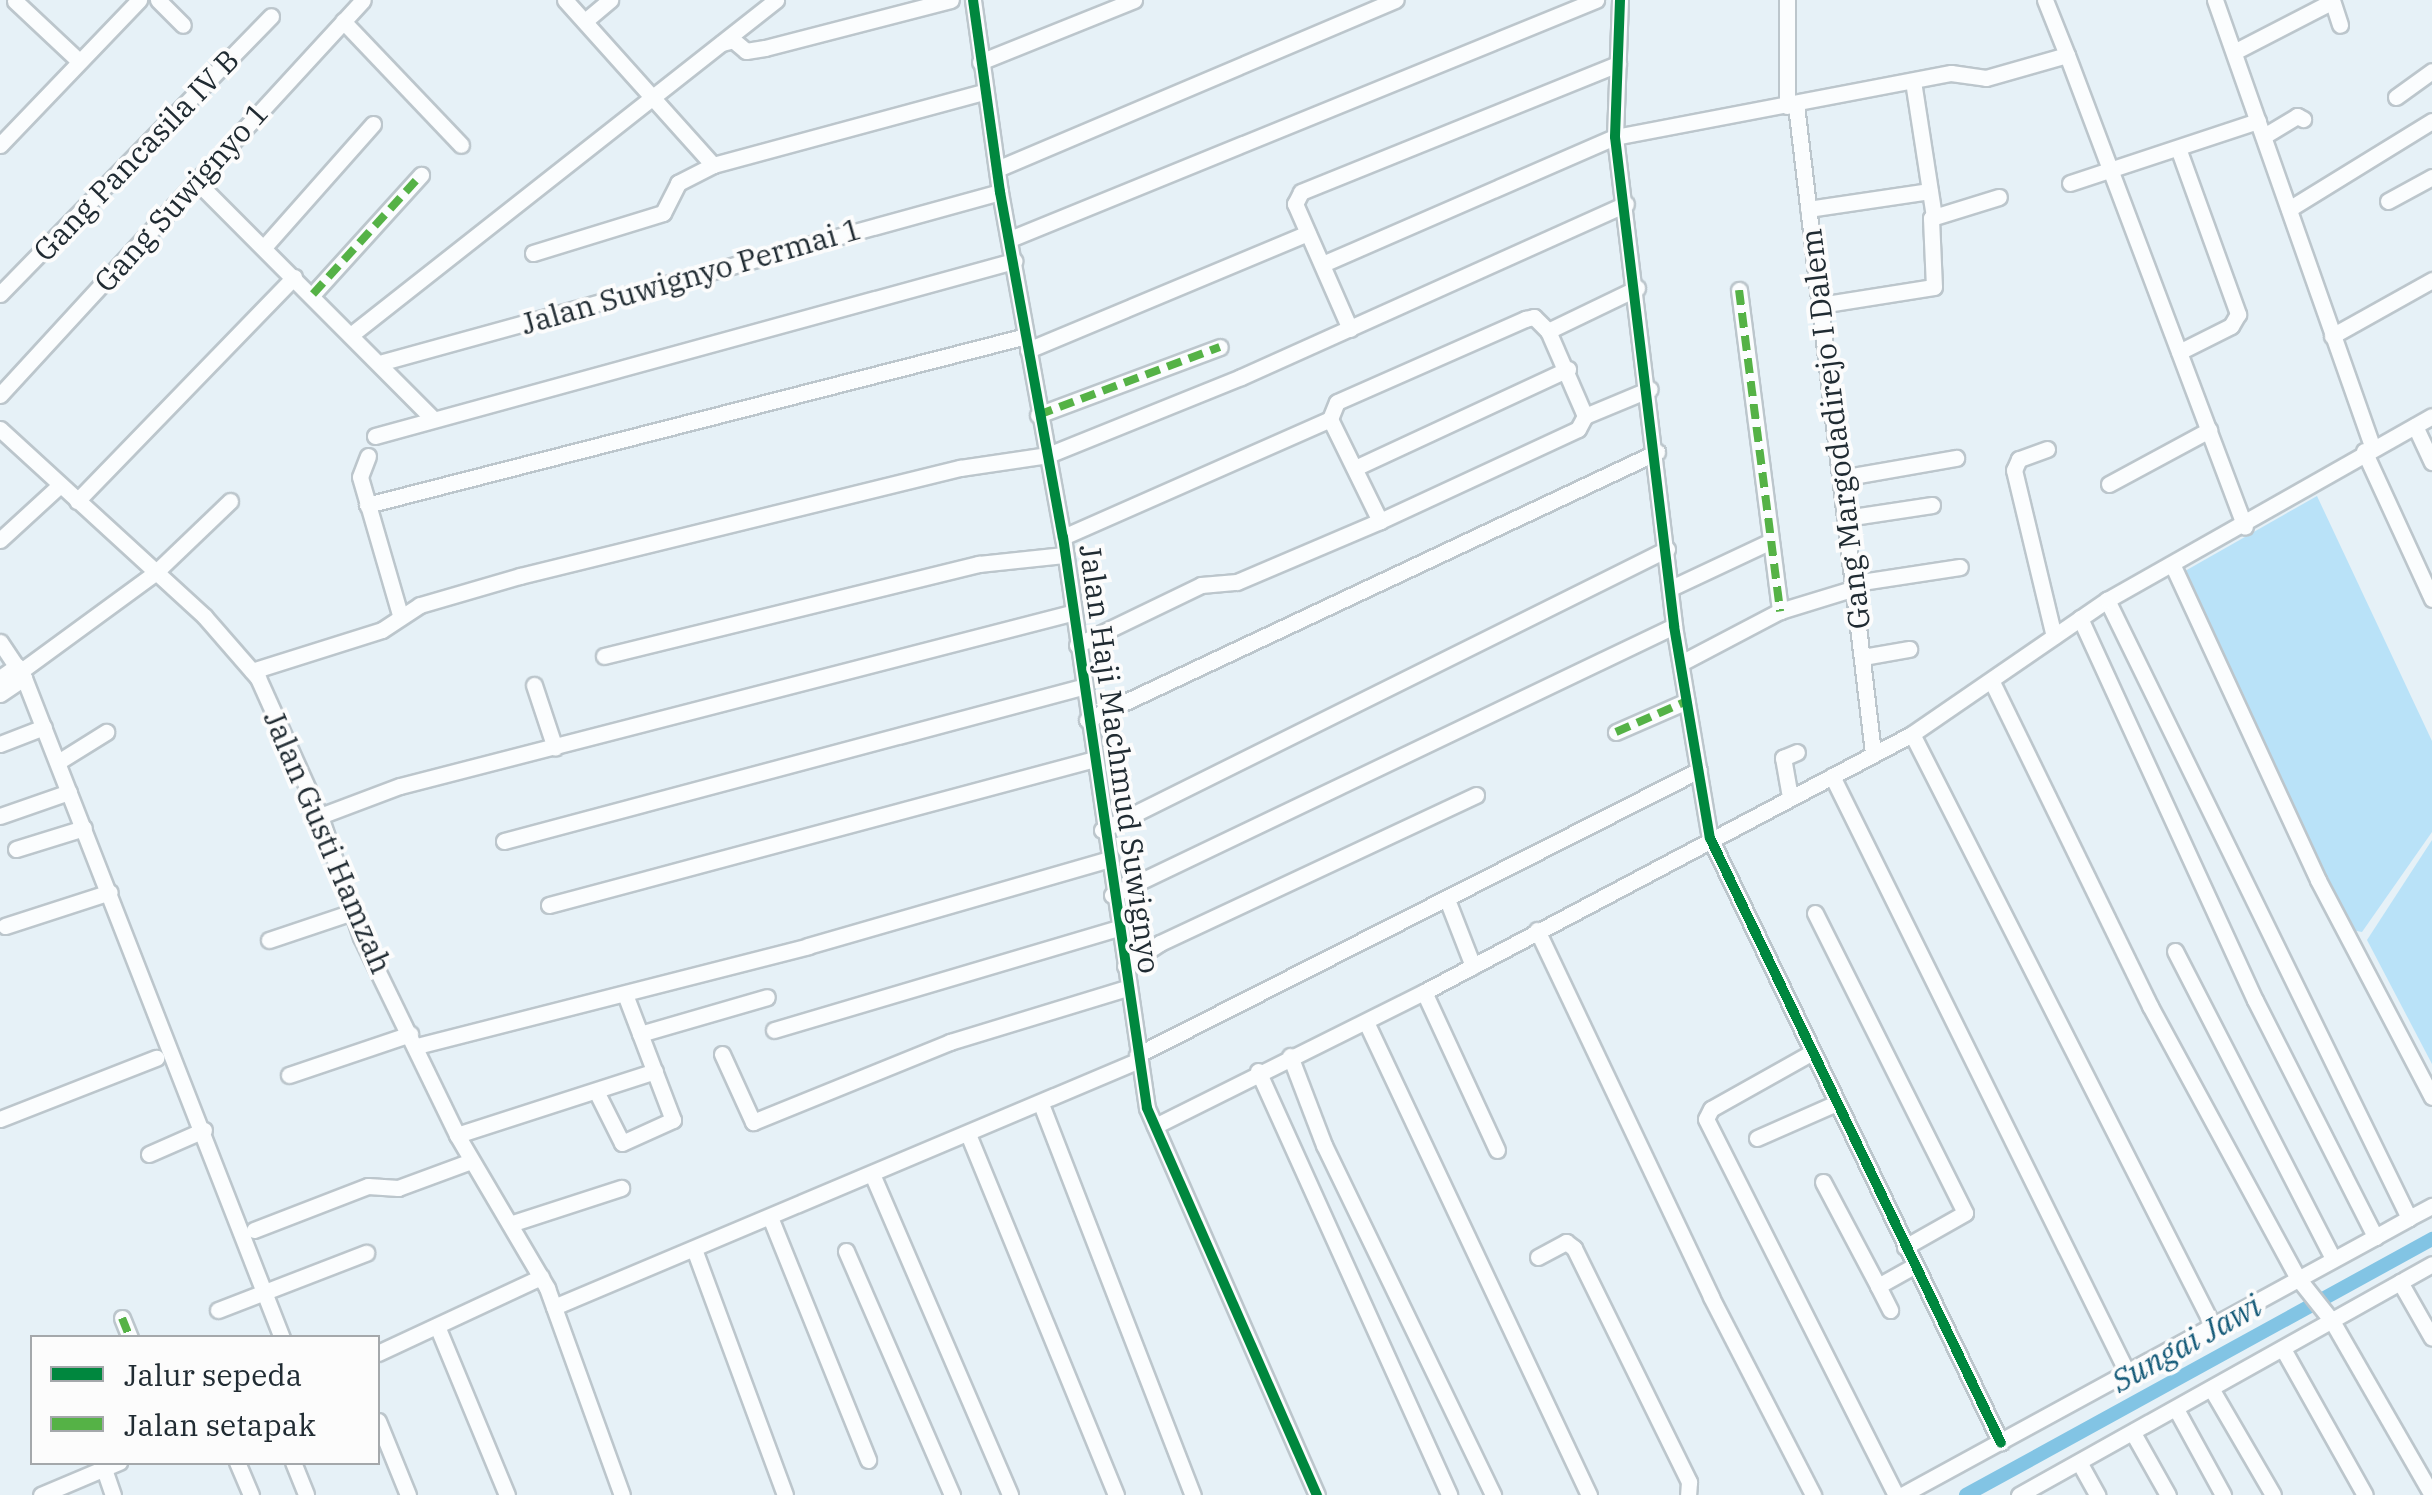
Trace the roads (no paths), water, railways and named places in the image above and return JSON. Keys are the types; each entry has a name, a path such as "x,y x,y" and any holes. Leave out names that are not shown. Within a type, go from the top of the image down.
{"street":[{"path":"16,0 79,61"},
{"path":"158,0 183,24"},
{"name":"Gang Suwignyo 1","path":"0,395 364,0"},
{"path":"565,0 713,166"},
{"path":"584,21 610,0"},
{"path":"352,334 776,0"},
{"path":"722,43 733,40 746,51 765,48 951,0"},
{"name":"Jalan Haji Machmud Suwignyo","path":"973,0 1000,192 1063,536 1090,760 1137,1058 1154,1126 1317,1495"},
{"path":"980,62 1134,0"},
{"path":"997,170 1396,0"},
{"path":"1010,239 1596,0"},
{"path":"1620,0 1615,137 1658,452 1674,626 1710,838 1809,1054 2001,1443"},
{"name":"Gang Margodadirejo I Dalem","path":"1787,0 1791,105 1808,210 1873,753"},
{"path":"2045,0 2245,526"},
{"path":"2215,0 2368,449 2432,598"},
{"path":"2234,52 2329,2 2340,25"},
{"path":"0,145 130,3"},
{"name":"Gang Pancasila IV B","path":"0,294 272,16"},
{"path":"343,20 461,145"},
{"path":"1325,264 1615,137 1960,72 1986,78 2067,54"},
{"path":"1350,329 1325,264 1295,204 1300,192 1618,64"},
{"path":"2396,98 2432,70"},
{"path":"1820,305 1934,286 1934,216 1913,81"},
{"path":"533,253 662,213 678,183 713,166 984,92"},
{"path":"2070,183 2178,148 2261,129 2297,116 2304,119"},
{"path":"2289,209 2432,121"},
{"path":"265,246 373,124"},
{"path":"2178,148 2238,314 2230,326 2179,352"},
{"path":"312,294 421,174"},
{"path":"2388,201 2432,177"},
{"path":"196,181 383,362 431,417"},
{"path":"1808,210 1930,191"},
{"name":"Jalan Suwignyo Permai 1","path":"383,362 1000,192"},
{"path":"1934,216 1999,197"},
{"path":"252,671 382,630 400,615 642,543 960,468 1048,455 1350,329 1626,204"},
{"path":"367,506 1027,343 1308,233"},
{"path":"375,436 431,417 1014,261"},
{"path":"76,501 294,277"},
{"path":"2332,336 2432,280"},
{"path":"1548,331 1637,288"},
{"path":"1738,290 1780,611"},
{"path":"1063,536 1330,419 1337,402 1525,319 1534,317 1548,331 1568,369 1585,416"},
{"path":"1038,415 1220,347"},
{"path":"1356,468 1568,369"},
{"path":"1077,645 1201,585 1237,582 1380,522 1578,429 1585,416 1650,390"},
{"path":"1154,1126 1258,1071 1366,1022 1912,734 1992,684 2107,600 2245,526 2368,449 2432,416"},
{"path":"1330,419 1380,522"},
{"path":"2415,426 2432,462"},
{"name":"Jalan Gusti Hamzah","path":"0,429 155,572 252,671 320,816 352,912 457,1135 541,1277 622,1495"},
{"path":"2108,484 2209,430"},
{"path":"2047,450 2019,459 2014,470 2054,636"},
{"path":"1087,720 1658,452"},
{"path":"368,456 360,477 400,615"},
{"path":"1840,478 1956,458"},
{"path":"0,540 60,485"},
{"path":"0,694 21,672 155,572 230,501"},
{"path":"1846,518 1932,505"},
{"path":"1671,588 1771,541"},
{"path":"1102,830 1667,549"},
{"path":"604,656 979,564 1064,556"},
{"path":"1681,663 1780,611 1855,586 1960,566"},
{"path":"2173,566 2318,880 2432,1097"},
{"path":"2107,600 2409,1218"},
{"path":"320,816 400,786 1071,613"},
{"path":"2080,618 2255,1000 2375,1236"},
{"path":"1112,895 1674,626"},
{"path":"0,642 21,672 44,727 281,1335"},
{"path":"1863,657 1909,649"},
{"path":"0,678 21,672"},
{"path":"1992,684 2150,1006 2298,1280 2327,1316 2432,1495"},
{"path":"534,685 555,748"},
{"path":"504,841 1082,687"},
{"path":"1616,732 1687,701"},
{"path":"0,744 44,727"},
{"path":"58,762 106,732"},
{"path":"1912,734 2212,1324"},
{"path":"1790,797 1783,758 1797,752"},
{"path":"549,905 1090,760"},
{"path":"554,1307 1041,1104 1448,902 1699,770"},
{"path":"1832,776 2128,1374"},
{"path":"0,816 70,792"},
{"path":"1125,966 1160,942 1476,795"},
{"path":"16,849 84,828"},
{"path":"289,1075 413,1040 625,994 1106,860"},
{"path":"5,926 110,892"},
{"path":"1448,902 1474,966"},
{"path":"269,940 352,912"},
{"path":"1816,913 1966,1213 1904,1247"},
{"path":"774,1030 1118,928"},
{"path":"1537,930 1711,1297 1813,1495"},
{"path":"2175,951 2332,1258"},
{"path":"722,1054 753,1122 950,1042 1128,988"},
{"path":"1424,992 1497,1150"},
{"path":"596,1091 617,1138 628,1144 673,1120 625,994"},
{"path":"640,1034 767,997"},
{"path":"1366,1022 1589,1495"},
{"path":"1809,1054 1711,1110 1706,1119 1899,1495 2432,1206"},
{"path":"1290,1056 1324,1146 1493,1495"},
{"path":"2,1113 156,1058"},
{"path":"457,1135 655,1071"},
{"path":"1258,1071 1449,1495"},
{"path":"1041,1104 1193,1495"},
{"path":"1757,1138 1834,1104"},
{"path":"149,1154 204,1130"},
{"path":"968,1134 1116,1495"},
{"path":"254,1230 368,1186 398,1188 471,1161"},
{"path":"872,1174 1010,1495"},
{"path":"1823,1182 1890,1310"},
{"path":"510,1224 620,1188"},
{"path":"770,1217 868,1460"},
{"path":"1538,1257 1572,1244 1689,1482 1688,1495"},
{"path":"694,1249 785,1495"},
{"path":"846,1251 952,1495"},
{"path":"218,1310 366,1253"},
{"path":"2023,1494 2283,1349 2327,1316 2432,1264"},
{"path":"1878,1286 1914,1266"},
{"path":"380,1352 541,1277"},
{"path":"2400,1282 2432,1338"},
{"path":"122,1318 129,1335"},
{"path":"437,1326 507,1495"},
{"path":"2283,1349 2365,1495"},
{"path":"2212,1390 2273,1495"},
{"path":"2176,1409 2223,1495"},
{"path":"380,1425 408,1495"},
{"path":"2133,1433 2168,1495"},
{"path":"2079,1462 2097,1495"},
{"path":"239,1465 251,1495"},
{"path":"294,1465 306,1495"},
{"path":"44,1495 111,1466 113,1495"}],"waterway":[{"name":"Sungai Jawi","path":"1966,1495 2432,1239"}]}
